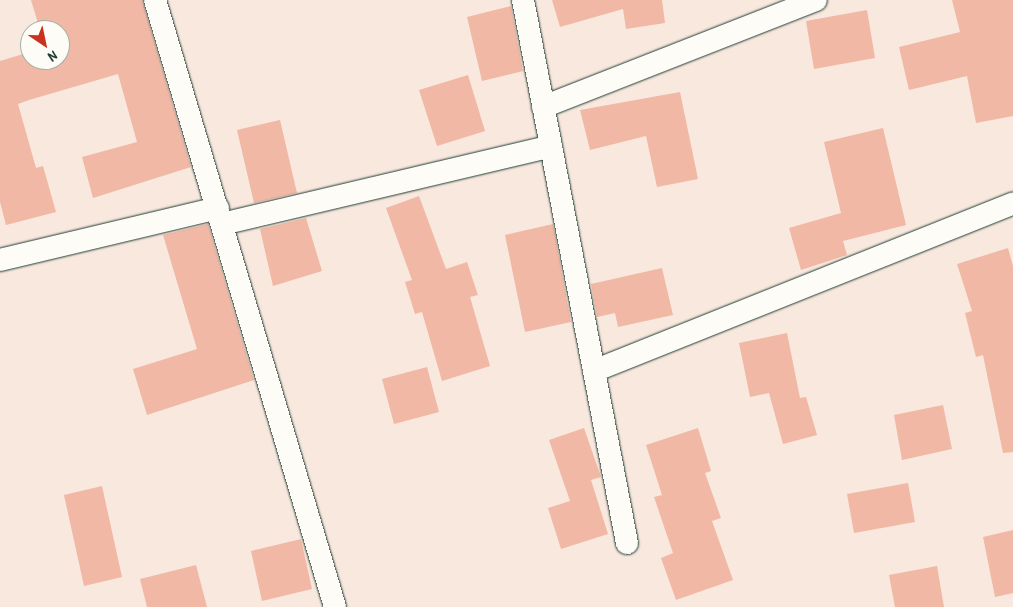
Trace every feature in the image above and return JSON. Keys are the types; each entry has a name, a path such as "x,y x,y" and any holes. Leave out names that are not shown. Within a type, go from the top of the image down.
{"street":[{"path":"155,0 335,607"},
{"path":"522,0 628,543"},
{"path":"543,107 816,0"},
{"path":"0,260 551,146"},
{"path":"594,370 1013,203"}],"building":[{"path":"31,0 142,0 191,167 93,198 82,157 137,142 118,74 29,100 18,104 36,168 43,166 56,212 6,225 0,202 0,61 20,55 20,70 70,70 70,20 37,20"},
{"path":"552,0 662,0 665,23 626,29 623,9 560,27"},
{"path":"952,0 1013,0 1013,116 976,123 967,76 909,90 899,47 960,32"},
{"path":"511,6 523,71 482,81 467,17"},
{"path":"867,10 875,58 814,69 806,21"},
{"path":"468,75 485,131 437,146 419,90"},
{"path":"680,92 698,179 657,187 646,136 590,150 580,110"},
{"path":"280,120 297,193 254,203 237,130"},
{"path":"883,128 906,225 843,241 847,255 801,270 789,228 841,213 824,142"},
{"path":"419,196 446,269 467,262 478,295 470,297 490,366 442,381 422,312 415,314 405,282 412,280 386,208"},
{"path":"306,218 322,271 273,286 260,229"},
{"path":"208,224 254,380 147,415 133,369 197,349 163,235"},
{"path":"553,224 571,322 525,332 505,235"},
{"path":"1008,248 1013,266 1013,452 1003,453 983,355 976,357 965,313 972,311 957,264"},
{"path":"662,268 673,315 618,327 615,313 597,317 591,284"},
{"path":"787,333 800,398 806,397 817,435 783,444 769,393 750,397 739,343"},
{"path":"427,367 439,412 394,424 382,379"},
{"path":"943,405 952,449 902,460 894,415"},
{"path":"584,428 601,477 591,480 608,534 561,549 548,508 570,501 549,440"},
{"path":"698,428 711,471 705,473 721,518 712,521 733,580 676,600 661,558 673,553 654,497 662,495 646,445"},
{"path":"908,483 915,522 854,533 847,494"},
{"path":"102,486 122,577 84,586 64,495"},
{"path":"1013,530 1013,593 995,597 983,537"},
{"path":"301,539 312,589 262,601 251,551"},
{"path":"196,565 207,607 147,607 140,579"},
{"path":"937,566 944,607 895,607 889,575"}]}
